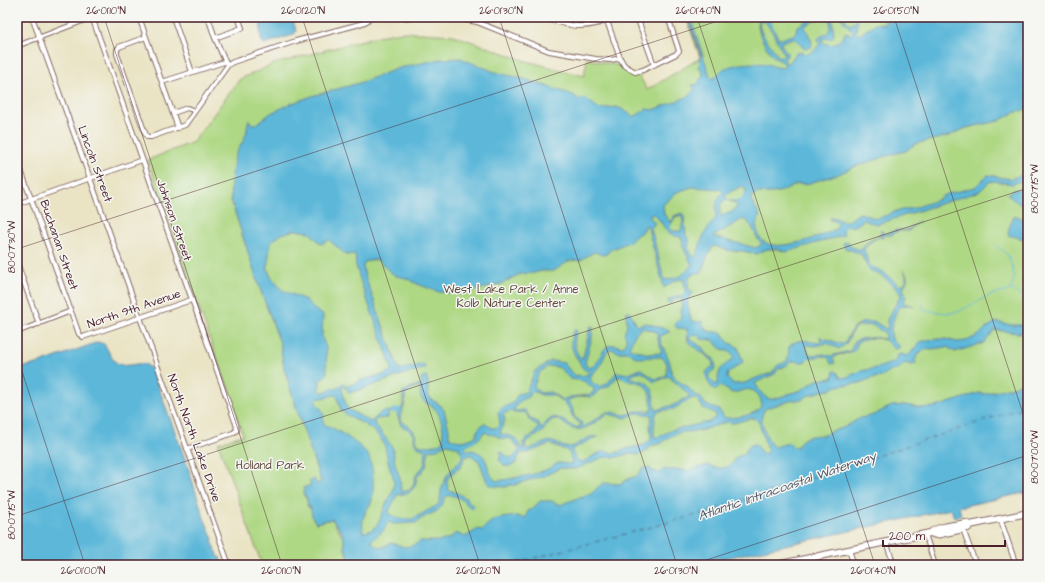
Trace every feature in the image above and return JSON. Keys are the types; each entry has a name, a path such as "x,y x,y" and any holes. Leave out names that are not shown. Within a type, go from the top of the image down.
{"main road":[{"path":"776,565 928,534 936,535 968,528 970,525 1028,513"},
{"path":"928,534 935,530 955,525 966,523 970,525"}],"street":[{"name":"Lincoln Street","path":"32,17 140,318"},
{"path":"17,46 93,17"},
{"name":"Johnson Street","path":"93,17 191,300 236,424 237,430 233,433 187,449"},
{"path":"139,17 178,128"},
{"path":"173,17 192,72"},
{"path":"208,17 224,62 228,65"},
{"path":"215,38 242,28 238,17"},
{"path":"146,37 119,47 117,54 147,137 151,137 185,125 228,65 233,62 296,41 360,24 367,21 370,17"},
{"path":"391,17 452,17 477,22 549,51 596,59 611,60 620,58"},
{"path":"542,17 574,27 586,26 607,21 616,17"},
{"path":"637,17 654,65"},
{"path":"607,21 620,58 624,65 635,72 654,65 679,51 668,17"},
{"path":"162,82 224,62"},
{"path":"173,113 187,108 195,111"},
{"name":"Buchanan Street","path":"17,159 79,334 83,337"},
{"path":"17,204 142,160"},
{"path":"17,263 39,324"},
{"name":"North 9th Avenue","path":"83,337 191,300"},
{"name":"North 9th Avenue","path":"17,332 71,310"},
{"name":"North North Lake Drive","path":"140,318 229,565"},
{"path":"1000,518 1016,565"},
{"path":"963,529 976,565"},
{"path":"928,534 935,565"},
{"path":"886,542 894,565"},
{"path":"849,550 854,565"},
{"path":"810,558 813,565"}],"green space":[{"name":"West Lake Park / Anne Kolb Nature Center","path":"686,17 701,57 703,56 689,17 1028,17 1028,383 1025,382 1017,386 992,392 785,469 358,565 233,197 238,151 234,162 232,175 231,200 257,280 280,343 284,368 321,482 316,484 309,481 311,485 303,492 316,523 332,519 344,539 345,549 349,559 347,563 348,565 262,565 218,443 243,435 148,160 193,142 240,79 274,64 378,36 402,32 453,35 526,61 584,76 587,59 621,66 630,73 639,75 647,90 700,58"}],"water":[{"path":"276,17 287,18 290,20 294,24 296,32 293,35 264,44 260,36 261,22"},
{"name":"Atlantic Intracoastal Waterway","path":"687,17 690,17 710,76 713,79 722,70 738,64 761,63 777,67 785,67 782,62 771,54 762,39 758,22 760,18 765,17 770,21 778,38 781,39 795,34 797,27 804,22 819,17 805,27 811,39 811,47 804,49 797,40 793,38 782,42 781,44 787,53 787,56 784,59 786,63 789,63 797,52 809,54 820,44 818,39 827,34 829,30 829,17 832,17 834,34 832,38 822,39 822,41 829,45 840,40 844,36 845,32 852,35 853,32 840,17 843,17 850,25 854,23 856,17 858,17 856,32 859,35 873,25 880,23 886,25 881,17 885,17 890,23 894,19 891,19 892,17 1028,17 1028,109 1013,113 999,121 966,128 949,136 915,144 906,151 854,167 839,174 806,184 797,184 786,190 774,193 757,193 752,196 751,200 760,215 756,225 761,239 770,245 779,245 800,242 836,229 838,224 835,221 830,220 830,218 848,221 861,213 877,219 897,211 914,208 937,200 944,195 975,187 988,175 1010,179 1028,173 1028,179 1012,184 995,181 989,182 980,191 878,224 868,222 864,219 857,225 847,226 843,230 844,235 786,252 772,249 764,250 757,254 743,251 731,251 714,246 706,259 702,273 689,276 688,288 693,293 687,301 691,320 697,322 702,321 707,330 722,333 728,342 738,347 743,362 728,373 727,378 733,384 745,383 772,373 778,365 786,362 789,347 796,342 802,340 818,343 821,341 820,336 824,339 841,344 845,342 853,328 863,322 875,322 888,330 887,320 901,295 887,280 869,270 861,254 845,248 843,243 849,242 849,246 861,250 869,240 881,235 881,230 884,234 897,230 907,230 920,221 908,231 898,231 891,235 885,235 882,239 882,236 877,238 869,243 864,250 870,266 882,271 900,286 906,282 906,275 903,270 907,274 907,281 903,288 906,297 903,303 915,306 907,305 899,307 895,314 892,323 891,336 899,348 894,349 885,340 878,338 885,338 885,333 872,325 858,326 853,330 846,344 839,349 827,343 816,346 807,345 809,354 825,354 830,356 850,351 855,341 871,338 858,342 855,350 835,356 833,359 835,363 831,364 829,358 823,356 809,358 802,362 791,361 786,366 778,369 775,374 755,383 765,397 774,399 801,390 817,380 832,378 834,371 837,372 840,377 844,378 861,371 881,367 896,361 898,355 909,355 920,342 927,340 945,339 957,342 966,341 979,335 986,328 996,322 1021,325 1028,322 1028,329 1019,333 995,330 984,343 955,352 947,347 924,350 918,354 915,360 916,364 904,364 898,369 886,373 882,377 872,378 860,383 837,386 830,390 807,396 802,400 794,400 766,408 762,418 766,435 774,447 789,443 795,447 798,446 803,439 826,435 828,432 843,428 860,418 874,415 892,406 906,405 921,408 936,407 979,393 985,394 1011,388 1025,381 1028,383 1028,492 959,507 961,515 954,517 951,509 726,558 712,559 682,565 348,565 347,563 349,556 345,549 341,531 332,519 316,523 311,515 310,507 308,507 306,496 304,496 303,488 311,485 309,481 315,479 316,484 321,482 284,368 280,343 257,280 231,200 232,177 235,159 237,151 247,132 249,120 252,124 256,124 271,113 290,104 312,96 359,83 399,68 441,59 460,58 495,72 528,80 573,95 578,99 587,99 600,109 616,107 633,116 636,116 646,109 653,110 687,97 695,89 692,85 698,84 703,76 702,70 699,68 701,55","holes":["762,20 771,30 784,53 784,56 778,56 761,32 759,23","742,186 745,188 746,193 738,201 732,201 725,198 728,193","692,187 720,189 723,192 717,201 716,218 704,234 694,258 688,248 688,243 690,241 686,235 684,216 682,213 674,216 670,222 664,214 663,205 677,192","726,200 735,203 737,206 732,212 722,216 720,208 723,201","650,214 653,214 668,232 675,236 681,237 683,241 682,245 692,265 681,276 667,280 664,279 651,228 655,223 650,217","681,215 683,221 681,231 671,231 670,226 675,217","743,219 750,225 762,244 756,248 714,237","647,225 664,288 674,281 683,279 686,291 683,295 676,296 668,300 668,303 669,304 675,299 682,298 681,318 674,324 677,328 687,329 688,342 712,360 713,366 706,373 706,378 709,384 714,390 721,386 732,393 746,390 754,391 760,398 761,404 759,408 750,414 725,418 719,410 706,405 701,398 692,392 687,386 679,382 671,373 669,359 660,338 662,335 670,332 668,329 646,323 637,326 630,312 626,312 627,326 624,333 626,340 623,347 613,345 607,346 594,366 590,368 585,363 593,327 590,327 582,360 575,347 575,336 577,332 575,329 571,341 572,349 584,370 589,371 589,373 583,376 574,375 564,363 551,361 535,371 526,392 518,394 513,403 502,408 498,412 500,423 497,428 492,428 486,424 483,424 478,429 476,436 469,439 459,441 449,437 449,429 444,410 428,395 427,379 426,376 422,377 422,385 411,387 403,393 403,406 397,414 401,426 408,429 413,434 415,445 426,450 425,462 423,467 416,475 412,487 408,491 401,491 400,478 395,464 393,448 374,423 376,419 388,418 388,414 393,411 381,412 371,422 348,409 342,386 346,388 349,393 423,369 425,367 423,364 399,370 364,273 363,267 365,262 378,260 396,276 406,278 439,292 461,294 501,284 520,274 554,271 569,261 581,260 595,252 602,255 607,254 610,250 629,242 644,230 645,226","295,230 309,232 321,244 329,240 346,255 355,254 356,266 360,279 392,369 389,372 362,380 347,387 344,383 336,389 330,388 323,392 319,391 320,381 327,374 326,348 322,337 323,315 315,310 306,300 282,290 271,277 267,268 271,242 282,234","643,328 657,332 661,353 648,354 629,348 637,332","693,334 699,336 701,339 713,340 720,348 730,352 733,355 734,358 720,371 718,384 715,384 709,378 709,374 716,368 714,359 705,353 703,348 689,338","611,349 618,352 627,352 638,358 661,357 667,365 666,375 655,379 641,369 628,374 617,372 602,386 592,382 590,377 601,364 606,353","553,366 560,368 570,379 584,381 594,389 593,393 570,397 563,400 550,392 541,393 536,390 534,386 539,373 547,367","639,372 644,373 653,381 661,380 668,376 690,396 676,404 656,410 651,387 645,382 629,377","617,377 620,377 630,382 638,382 648,390 652,403 651,411 636,411 625,415 607,412 583,427 582,423 574,416 572,407 568,400 582,396 594,396 598,391 609,386","413,388 421,388 420,393 422,399 424,402 433,407 438,414 443,427 444,441 431,446 418,445 413,430 402,422 400,417 405,404 405,395","532,391 542,395 553,395 567,405 573,417 580,424 580,427 572,426 561,419 554,417 550,419 541,429 539,423 530,418 524,410 515,411 514,409 520,401 529,396","334,395 337,396 341,411 372,430 377,434 384,445 394,478 394,486 378,523 368,531 363,532 364,516 371,503 373,495 373,477 368,455 348,437 325,425 323,422 324,415 316,403 318,399","694,398 698,400 703,408 715,413 716,417 709,422 672,430 658,437 654,437 656,413 673,409","510,411 515,413 524,412 527,414 529,420 537,425 538,429 523,442 523,450 515,438 500,433 505,420 503,414","636,413 652,415 650,425 651,439 646,444 616,453 604,451 582,462 579,462 572,452 572,449 598,437 590,437 576,445 568,447 549,441 527,450 525,446 526,442 542,432 549,422 555,419 571,428 582,429 598,421 607,414 626,418","753,418 756,419 759,423 768,452 762,454 757,445 754,444 749,446 744,454 735,458 730,465 723,468 707,465 687,471 664,469 659,473 649,468 643,468 636,477 632,477 620,484 603,483 590,495 586,494 583,498 579,497 561,505 552,501 540,501 533,509 528,511 525,518 516,516 497,519 490,522 482,530 478,529 465,537 456,533 446,540 420,541 411,546 404,547 391,543 381,548 371,541 384,530 389,522 393,524 416,523 422,518 437,511 442,506 445,497 456,497 472,509 474,507 466,498 456,492 448,490 447,480 452,473 460,468 465,457 471,455 479,461 488,484 506,487 545,476 560,468 576,469 604,457 615,458 630,453 637,455 644,453 650,446 662,443 678,433 702,430 727,422 733,423","486,432 500,438 511,439 519,451 513,458 508,457 500,451 501,455 499,460 506,467 515,464 521,453 528,453 550,444 568,451 572,463 558,463 546,470 531,475 497,481 490,473 487,463 481,454 464,449","447,444 458,447 462,454 462,458 447,475 441,490 438,505 412,519 399,519 389,514 397,495 409,493 415,486 417,477 426,467 429,450 437,449"]},
{"path":"1022,189 1028,196 1028,210 1008,194 1013,190"},
{"path":"1014,216 1022,218 1026,224 1028,240 1008,235"},
{"path":"98,342 104,344 116,363 123,365 145,364 152,370 187,464 204,518 213,539 212,541 218,553 217,556 220,557 220,565 17,565 17,369 40,363"}],"waterway":[{"path":"922,304 924,310 946,313 958,312 982,299 994,294 1008,291 1012,287 1014,277 1012,265 1007,254 996,245"},
{"path":"1010,290 1014,291 1028,301"},
{"path":"393,411 399,410"}],"ferry route":[{"path":"508,565 704,513 1028,406"}],"park label":[{"name":"Holland Park","path":"270,465"}]}
